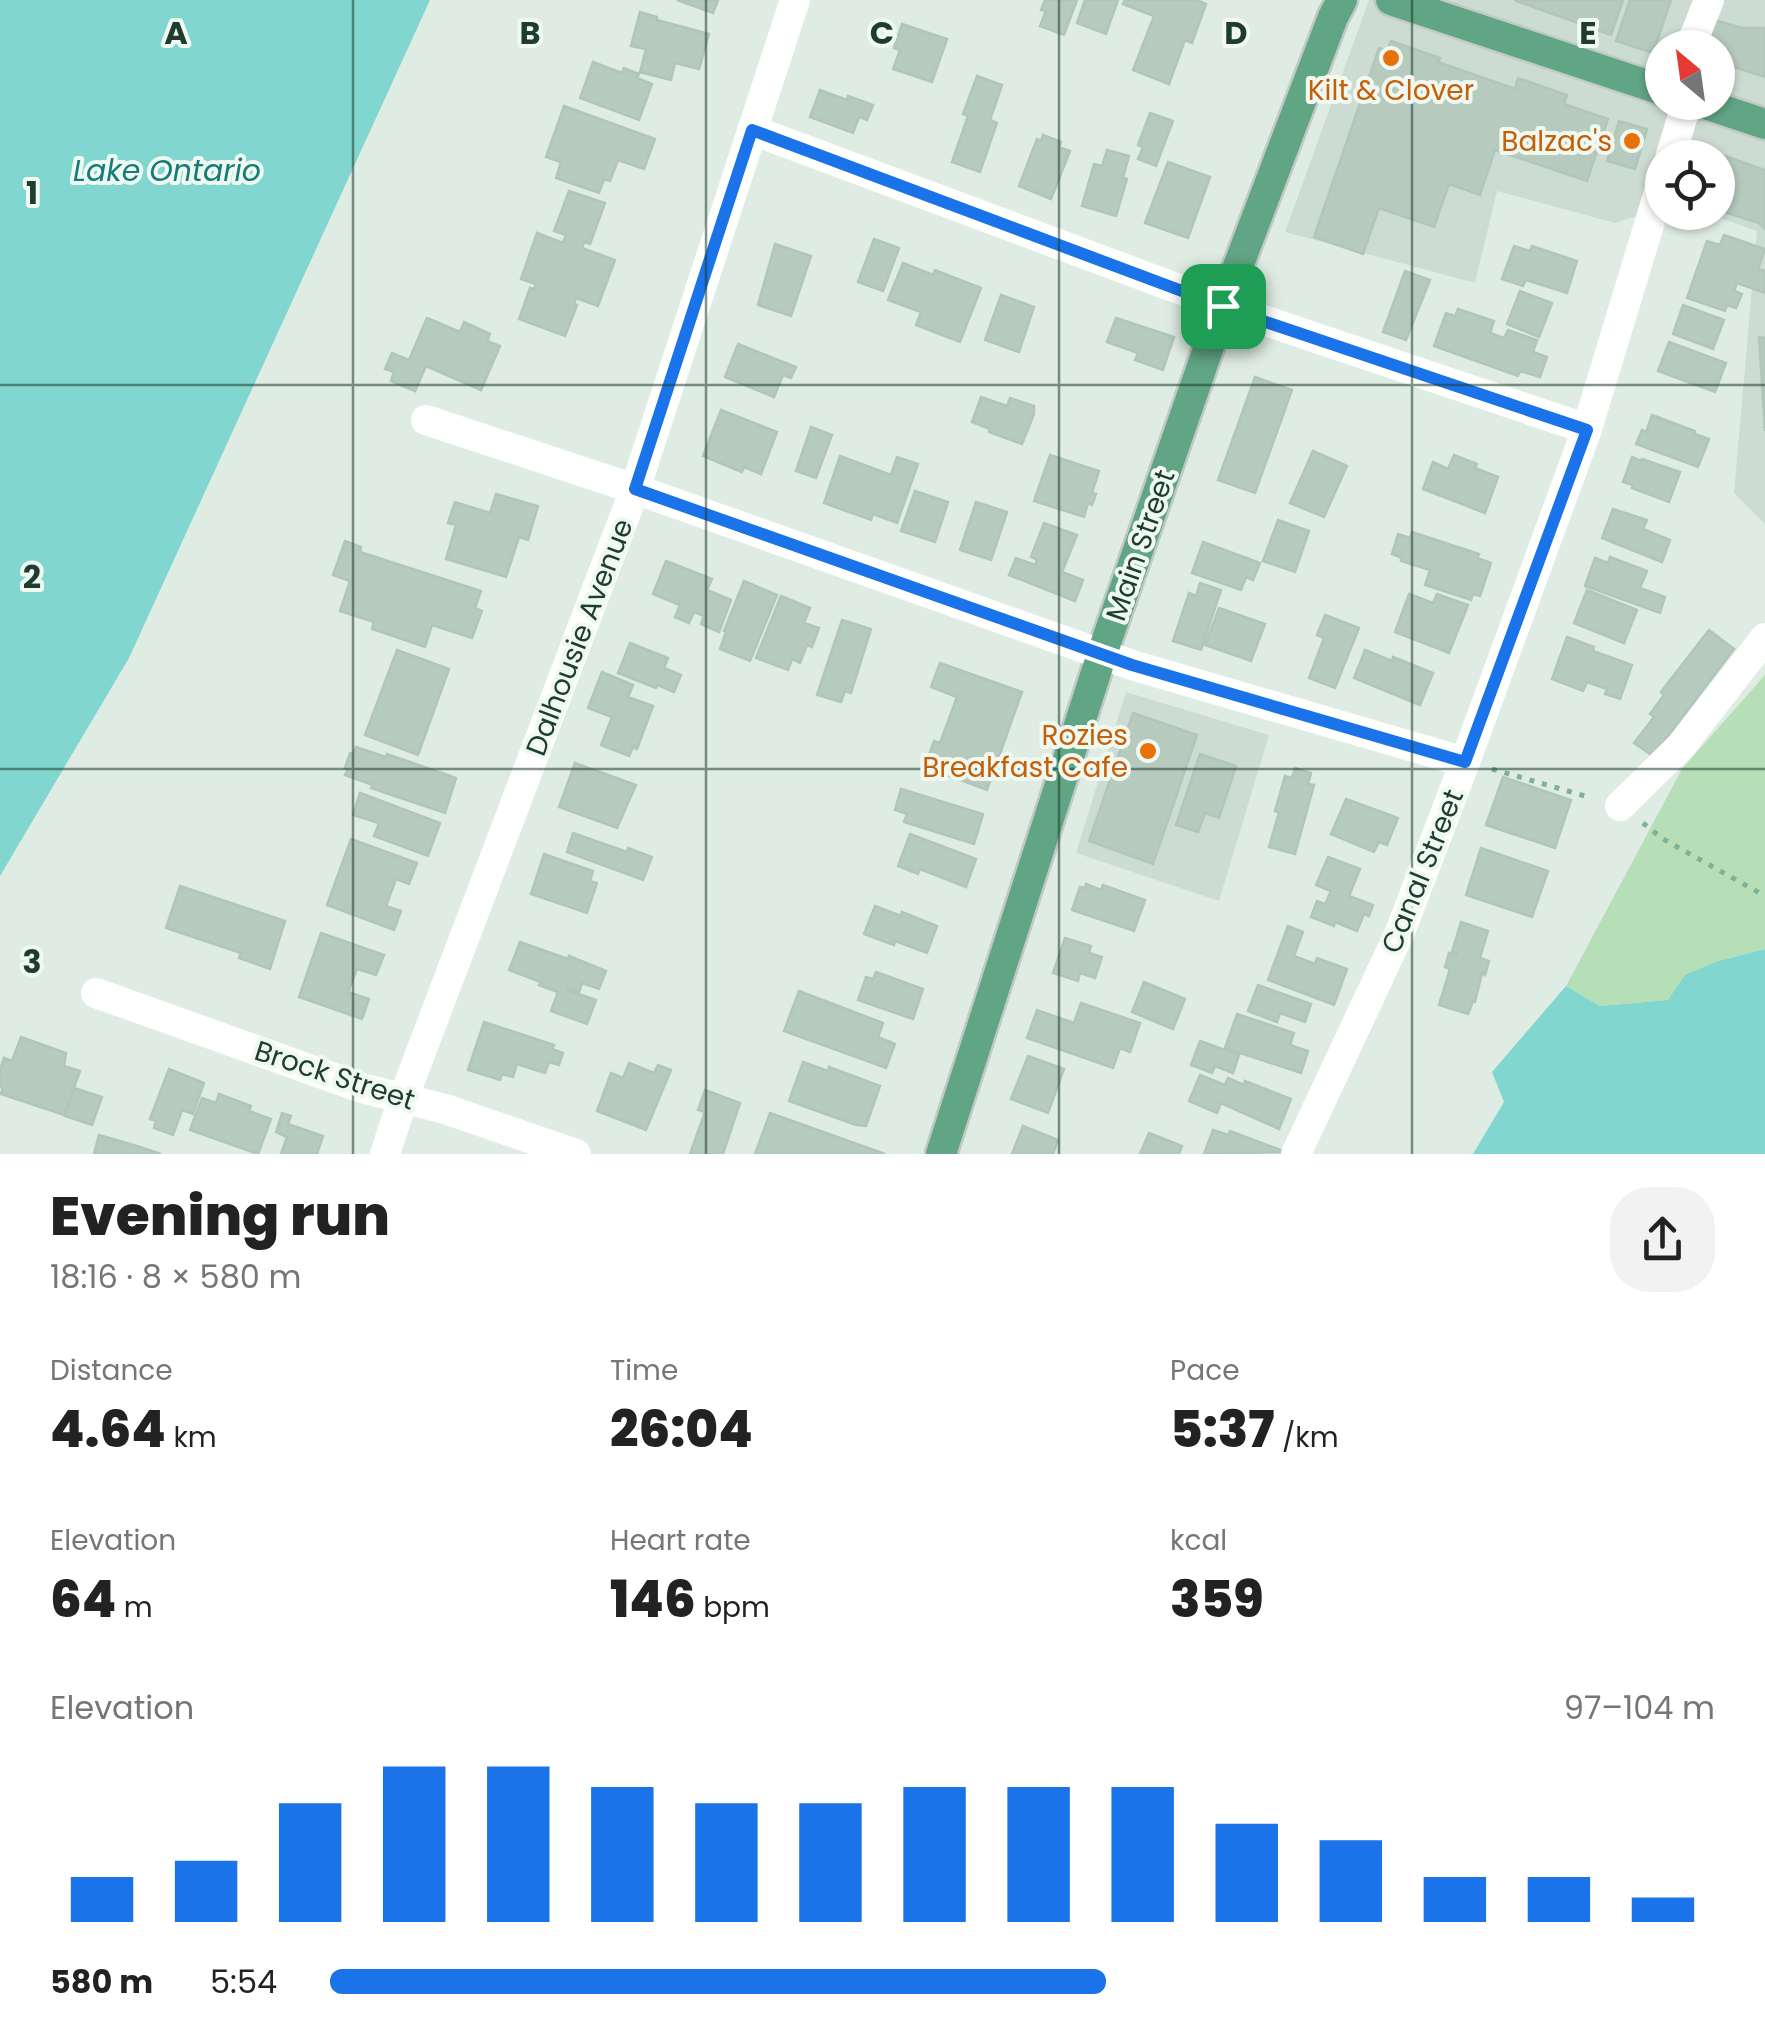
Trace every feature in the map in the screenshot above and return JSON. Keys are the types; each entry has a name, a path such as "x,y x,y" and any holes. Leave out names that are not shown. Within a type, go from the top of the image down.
{"main road":[{"name":"Main Street","path":"941,1154 1102,654 1223,306 1342,0"},
{"path":"1391,0 1645,84"},
{"path":"1735,114 1765,124"}],"street":[{"name":"Dalhousie Avenue","path":"384,1154 635,489 795,0"},
{"path":"1697,30 1708,0"},
{"path":"752,130 1223,306 1587,430"},
{"name":"Canal Street","path":"1296,1154 1400,932 1465,762 1587,430 1647,230"},
{"path":"426,420 635,489 1102,654 1465,762"},
{"path":"1622,806 1681,746 1765,638"},
{"name":"Brock Street","path":"96,993 362,1088 445,1109 576,1154"}],"path":[{"path":"1465,762 1622,806 1663,839 1765,896"}],"shaded area":[{"path":"1369,0 1765,0 1765,524 1734,493 1757,231 1735,223 1735,140 1645,140 1645,213 1615,223 1497,191 1475,283 1285,232"},
{"path":"1126,692 1269,735 1219,901 1076,853"}],"green space":[{"path":"1765,675 1765,949 1718,961 1668,1000 1600,1006 1566,986 1682,769"}],"water":[{"name":"Lake Ontario","path":"0,0 430,0 129,658 0,876"},
{"path":"1765,949 1765,1154 1473,1154 1504,1102 1492,1072 1566,986 1600,1006 1668,1000 1685,975 1718,961"}],"building":[{"path":"677,0 718,0 713,13"},
{"path":"1045,0 1077,0 1064,35 1040,26 1046,11 1041,10"},
{"path":"1085,0 1118,0 1106,34 1077,23"},
{"path":"1125,0 1196,0 1206,4 1192,43 1185,40 1169,84 1133,70 1154,16 1123,4"},
{"path":"1514,0 1623,0 1611,35"},
{"path":"1630,0 1671,0 1661,30 1645,30 1645,50 1616,41"},
{"path":"640,12 709,34 699,69 675,63 671,80 640,72 646,49 631,46"},
{"path":"1714,20 1742,28 1765,28 1765,77 1735,67 1735,30 1711,30"},
{"path":"902,24 947,39 932,82 893,69 900,50 894,48"},
{"path":"1391,41 1515,89 1518,78 1567,95 1564,104 1608,119 1587,181 1495,150 1480,195 1449,184 1434,227 1379,208 1363,254 1314,237 1379,48 1387,51"},
{"path":"593,62 622,73 624,68 652,84 639,120 580,98"},
{"path":"977,76 1002,85 990,120 997,123 980,172 952,162"},
{"path":"820,90 873,105 867,120 859,117 853,133 810,117"},
{"path":"564,106 655,139 644,169 618,160 610,181 604,179 599,193 556,178 561,162 546,157"},
{"path":"1150,113 1173,121 1156,166 1138,159 1143,147 1138,145"},
{"path":"1619,121 1647,129 1635,169 1607,161"},
{"path":"1043,135 1061,142 1059,147 1070,151 1051,199 1019,186 1037,139 1041,141"},
{"path":"1107,150 1129,156 1116,216 1082,206 1094,164 1102,166"},
{"path":"1735,160 1765,170 1765,229 1735,215"},
{"path":"1168,162 1210,177 1188,238 1145,223"},
{"path":"569,191 605,203 590,244 584,242 582,248 615,260 598,306 576,298 565,336 519,319 530,288 534,289 536,284 521,279 537,233 563,243 566,235 554,231"},
{"path":"1724,235 1765,249 1758,269 1765,271 1765,293 1737,283 1734,291 1742,294 1736,308 1727,305 1725,311 1687,298 1707,241 1720,245"},
{"path":"874,239 899,248 883,291 858,282"},
{"path":"775,244 811,256 791,316 758,305"},
{"path":"1514,246 1530,251 1532,246 1577,261 1567,293 1526,280 1523,286 1502,279"},
{"path":"903,263 933,275 935,270 981,288 960,342 916,325 921,312 888,300"},
{"path":"1405,271 1430,280 1406,340 1383,332"},
{"path":"1520,291 1552,303 1539,337 1507,324"},
{"path":"1001,295 1034,307 1019,352 985,340"},
{"path":"1683,305 1724,320 1713,349 1673,334"},
{"path":"1458,309 1494,321 1490,333 1504,338 1508,330 1537,340 1533,352 1547,357 1540,377 1520,371 1518,376 1434,346 1446,313 1455,316"},
{"path":"427,318 460,332 464,322 490,334 487,341 500,346 481,390 426,366 415,391 391,381 394,372 385,369 392,353 409,360"},
{"path":"1116,318 1174,337 1163,370 1135,360 1138,353 1107,342"},
{"path":"1759,337 1765,338 1765,431"},
{"path":"1669,342 1726,363 1715,392 1658,371"},
{"path":"738,344 796,367 791,378 783,375 774,397 725,377"},
{"path":"1255,377 1292,390 1255,493 1218,480"},
{"path":"981,397 1007,406 1010,398 1034,406 1022,444 972,422"},
{"path":"721,410 777,432 761,474 744,467 742,472 703,456"},
{"path":"1652,415 1709,439 1698,467 1636,444"},
{"path":"811,427 832,435 816,478 796,471"},
{"path":"1313,451 1347,466 1324,517 1290,503"},
{"path":"1050,455 1099,471 1092,493 1096,494 1084,517 1034,501"},
{"path":"1454,455 1498,477 1485,513 1423,489 1433,462 1448,469"},
{"path":"840,456 891,475 897,457 918,464 897,523 873,514 871,520 824,503"},
{"path":"1632,457 1680,472 1669,502 1623,482"},
{"path":"915,491 948,502 935,542 901,531"},
{"path":"496,494 538,506 528,540 519,537 506,577 446,559 456,525 448,523 455,502 490,513"},
{"path":"976,502 1007,512 991,560 960,550"},
{"path":"1613,509 1647,520 1643,529 1670,540 1662,562 1602,538"},
{"path":"1278,520 1309,531 1295,572 1263,561"},
{"path":"1044,523 1077,535 1062,572 1083,580 1075,601 1009,575 1016,558 1035,565 1037,560 1031,557"},
{"path":"1412,532 1479,554 1477,558 1491,563 1480,596 1473,594 1471,600 1425,585 1430,570 1392,554 1398,534 1410,538"},
{"path":"345,541 361,547 360,552 481,591 475,608 482,611 472,638 432,625 425,647 372,629 374,622 340,611 350,581 333,575"},
{"path":"1203,542 1260,563 1253,580 1246,577 1241,590 1192,573"},
{"path":"1610,557 1647,571 1640,588 1665,597 1660,613 1585,586 1595,558 1608,563"},
{"path":"666,561 712,579 707,590 731,600 719,632 701,624 704,616 694,612 689,623 675,617 680,605 653,594"},
{"path":"744,581 777,595 750,661 720,649"},
{"path":"1200,583 1221,590 1201,650 1173,641 1189,593 1196,596"},
{"path":"1587,590 1637,610 1624,643 1574,623"},
{"path":"1409,594 1433,603 1437,594 1468,605 1449,653 1395,632"},
{"path":"781,596 810,608 804,623 819,628 812,647 807,645 800,663 792,659 788,670 756,658"},
{"path":"1219,608 1265,624 1251,661 1205,645"},
{"path":"1325,615 1359,628 1335,688 1309,678 1324,638 1317,635"},
{"path":"842,620 871,629 851,693 845,691 841,702 817,695"},
{"path":"1709,630 1734,649 1653,756 1634,743 1654,717 1650,714 1664,695 1661,692"},
{"path":"1567,637 1632,665 1620,699 1587,682 1583,691 1552,679"},
{"path":"630,643 668,658 664,668 681,675 674,692 618,673"},
{"path":"397,650 449,669 418,755 365,735"},
{"path":"1365,650 1433,673 1420,705 1354,678"},
{"path":"940,663 1022,692 987,790 925,767 934,741 940,743 957,697 931,687"},
{"path":"602,672 633,685 628,697 653,706 637,749 633,747 629,756 601,745 612,717 588,708"},
{"path":"1133,713 1197,735 1153,864 1089,841"},
{"path":"356,747 456,778 445,813 345,775 350,753"},
{"path":"1200,754 1236,766 1219,818 1205,813 1198,832 1176,825"},
{"path":"575,763 636,785 617,828 559,807"},
{"path":"1295,768 1311,773 1308,784 1314,785 1295,854 1269,847 1285,776 1292,778"},
{"path":"1503,777 1571,800 1555,848 1486,825"},
{"path":"901,789 983,814 974,844 904,822 907,814 895,810"},
{"path":"360,793 440,823 428,856 374,836 379,823 353,815"},
{"path":"1346,799 1398,818 1387,845 1379,842 1374,852 1331,834"},
{"path":"573,833 652,857 643,880 567,852"},
{"path":"910,834 976,859 966,887 920,869 918,874 898,866"},
{"path":"351,839 417,863 409,884 396,879 386,906 401,911 394,930 327,905"},
{"path":"1481,848 1548,871 1532,917 1466,895"},
{"path":"544,854 593,871 590,881 597,883 587,913 531,894"},
{"path":"1328,857 1360,869 1349,896 1373,905 1357,931 1311,917 1317,901 1325,904 1331,891 1316,885"},
{"path":"1086,884 1101,890 1103,885 1145,900 1134,931 1072,910 1080,887 1085,888"},
{"path":"180,886 285,921 270,969 239,958 241,953 166,928"},
{"path":"875,906 937,926 927,953 864,934"},
{"path":"1461,922 1488,931 1480,958 1489,961 1468,1014 1439,1005 1450,969 1445,967 1449,953 1457,953 1452,952"},
{"path":"1288,926 1303,932 1294,956 1315,964 1317,958 1347,969 1334,1005 1268,980"},
{"path":"321,933 384,955 376,975 357,969 348,992 369,999 362,1019 299,997"},
{"path":"1065,938 1091,946 1089,953 1102,957 1095,978 1080,973 1078,981 1053,973"},
{"path":"520,942 606,971 599,989 582,983 579,992 567,987 596,1000 587,1024 551,1011 558,992 509,970"},
{"path":"876,972 923,989 913,1019 858,1000 866,977 873,979"},
{"path":"1144,982 1185,999 1173,1029 1132,1012"},
{"path":"1258,985 1311,1004 1305,1022 1280,1013 1277,1022 1248,1011"},
{"path":"799,991 883,1023 878,1037 895,1044 886,1068 784,1031"},
{"path":"1081,1003 1140,1023 1130,1052 1120,1048 1113,1068 1027,1038 1037,1010 1074,1023"},
{"path":"1237,1014 1294,1033 1290,1045 1308,1051 1301,1073 1225,1048"},
{"path":"484,1022 554,1045 552,1049 563,1053 559,1065 549,1062 545,1073 517,1064 513,1077 502,1074 500,1080 468,1070"},
{"path":"21,1037 66,1053 64,1066 80,1071 64,1115 1,1094 4,1058 12,1061"},
{"path":"1200,1041 1239,1055 1233,1073 1215,1066 1212,1073 1191,1065"},
{"path":"1028,1056 1064,1069 1048,1113 1011,1099"},
{"path":"803,1062 880,1086 866,1126 789,1101"},
{"path":"629,1063 654,1073 658,1065 671,1070 646,1130 597,1111 611,1073 623,1078"},
{"path":"169,1069 204,1083 193,1114 182,1110 173,1135 154,1128 156,1121 150,1119"},
{"path":"1200,1075 1225,1085 1228,1078 1244,1085 1245,1081 1291,1099 1279,1129 1221,1103 1217,1113 1189,1101"},
{"path":"74,1088 102,1097 92,1125 65,1116"},
{"path":"705,1090 740,1103 723,1154 690,1154 705,1112 698,1110"},
{"path":"219,1094 251,1106 249,1111 271,1119 258,1154 190,1130 202,1098 216,1103"},
{"path":"282,1113 291,1116 288,1124 323,1136 317,1154 281,1154 287,1137 276,1132"},
{"path":"770,1113 885,1154 755,1154"},
{"path":"1023,1126 1058,1140 1053,1154 1012,1154"},
{"path":"1213,1130 1228,1135 1230,1131 1286,1152 1204,1154"},
{"path":"1149,1133 1182,1146 1179,1154 1140,1154"},
{"path":"99,1135 140,1147 161,1154 94,1154"}],"place":[{"name":"Kilt & Clover","path":"1391,58"},
{"name":"Balzac's","path":"1632,141"},
{"name":"Rozies Breakfast Cafe","path":"1148,751"}],"route":[{"path":"752,130 1223,306 1587,430 1465,762 1132,665 635,489 752,130"}]}
